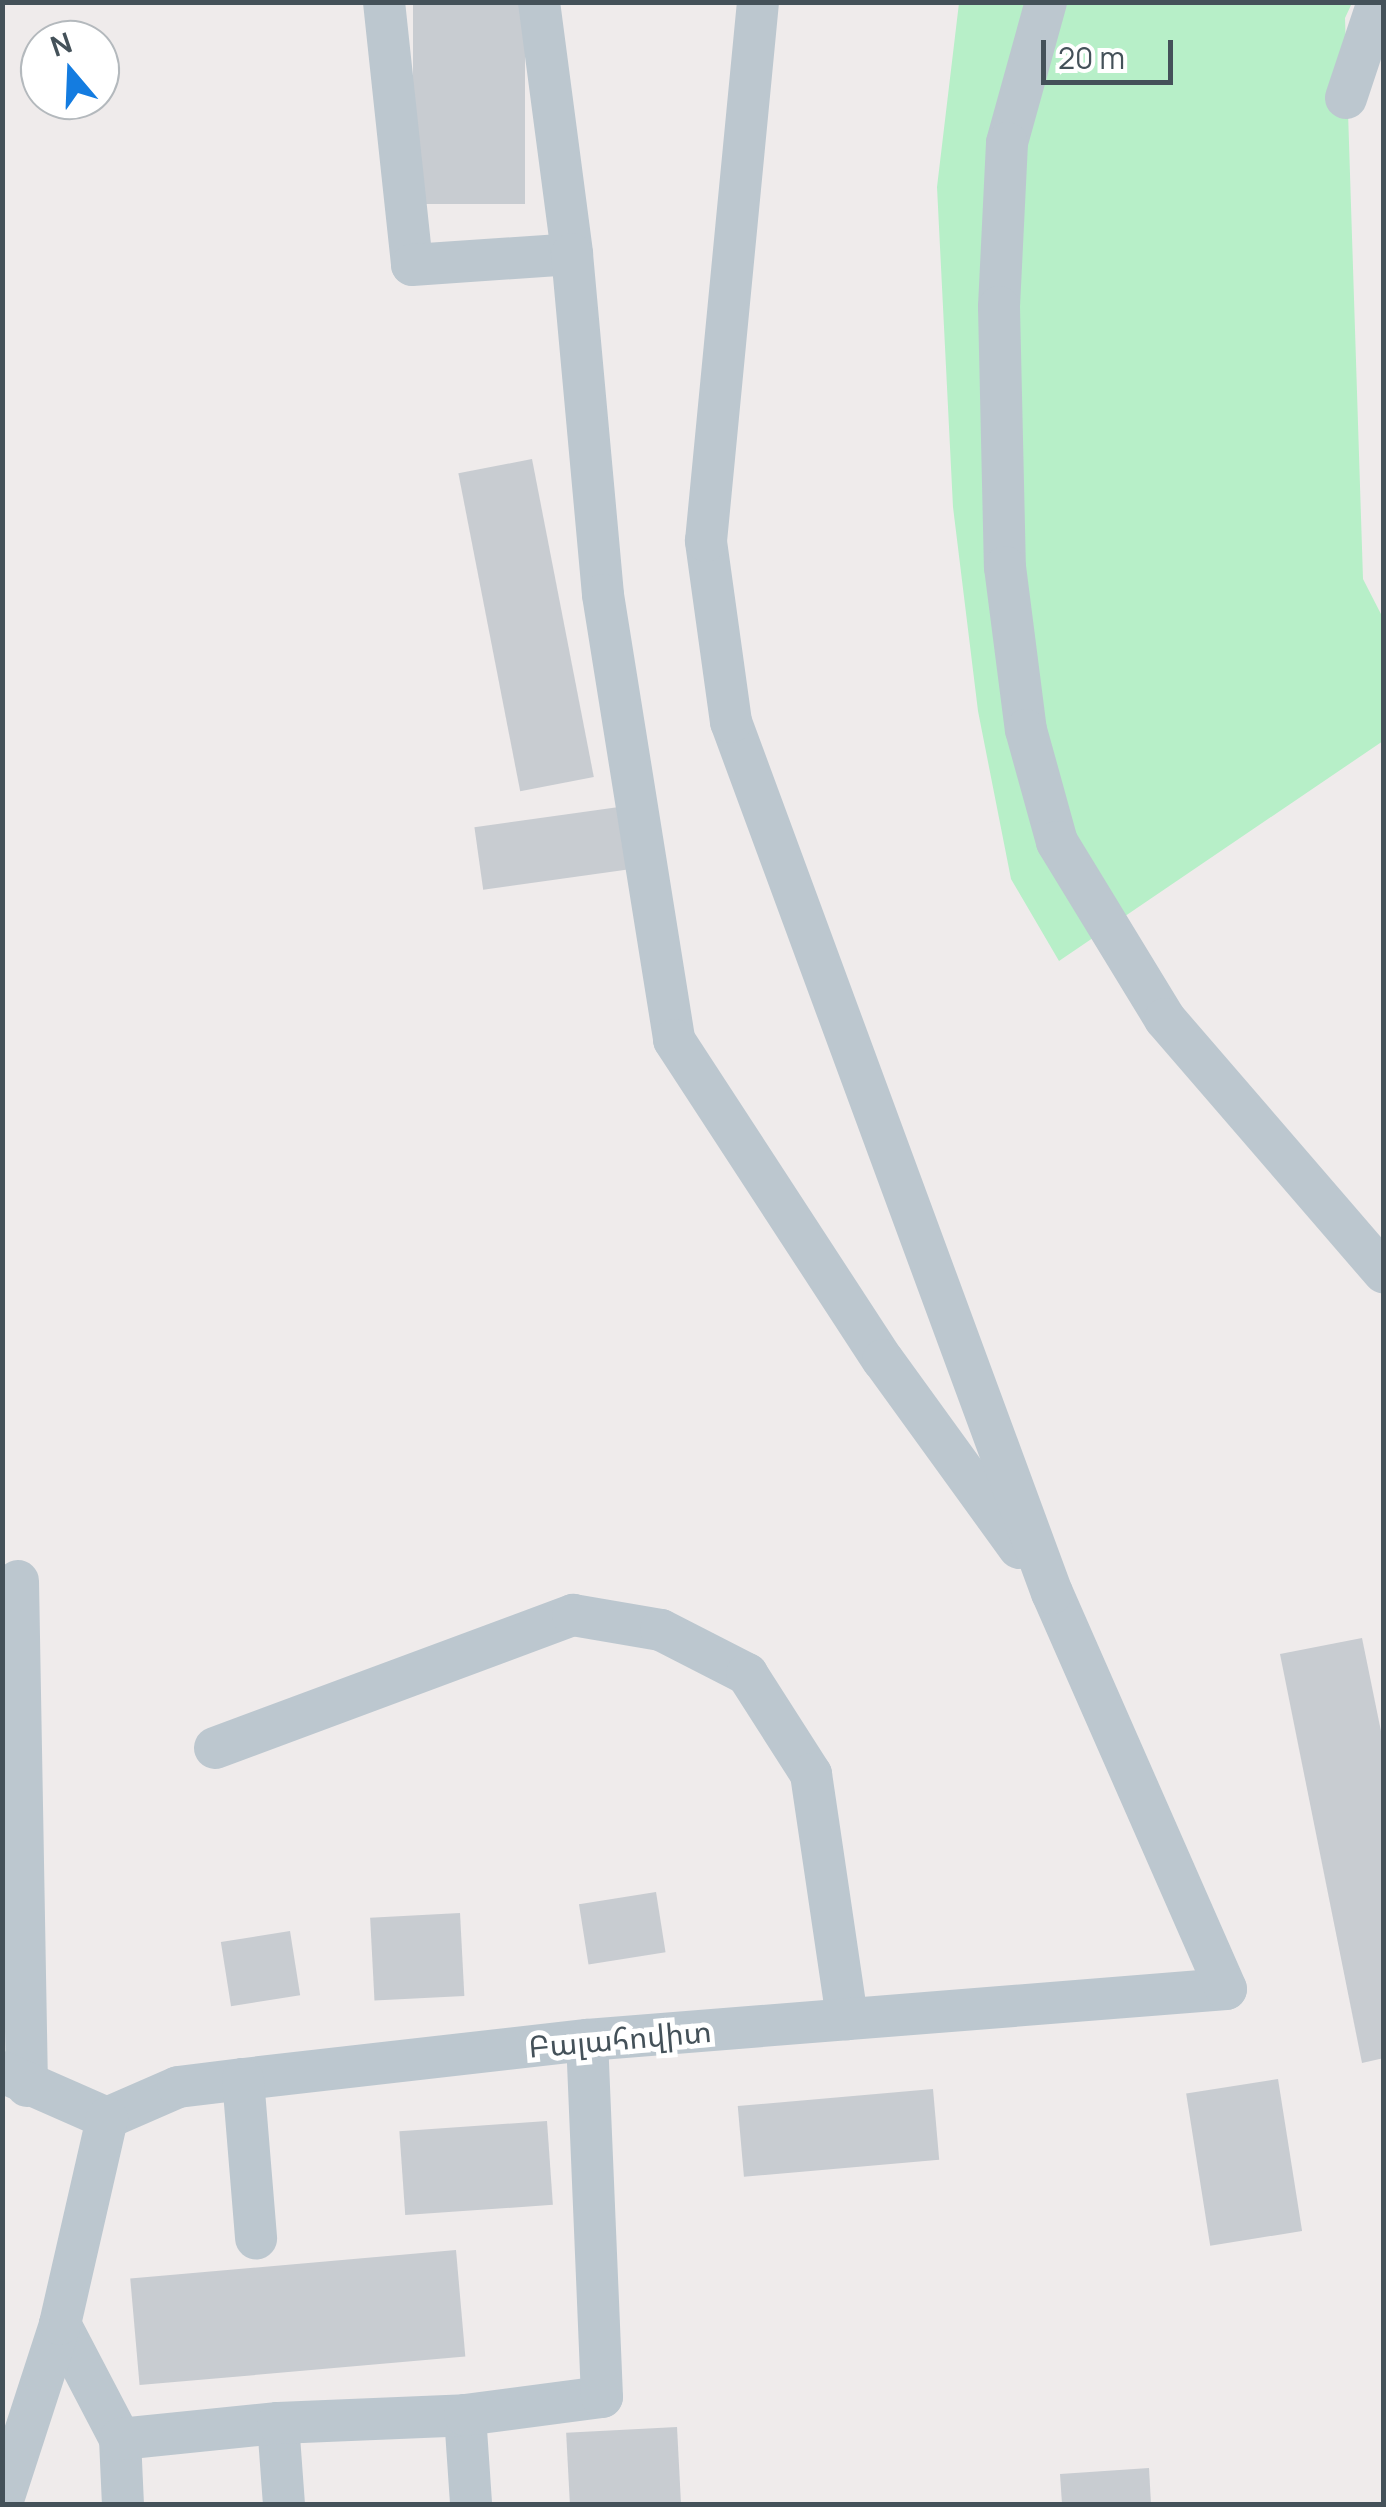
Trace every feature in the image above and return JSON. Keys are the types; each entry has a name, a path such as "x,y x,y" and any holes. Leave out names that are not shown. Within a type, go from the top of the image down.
{"street":[{"path":"384,2 412,265 572,254"},
{"path":"539,2 572,254 603,595 674,1040 883,1360 1052,1593"},
{"path":"758,2 706,540 731,722 1052,1593"},
{"path":"1046,2 1007,143 999,306 1005,567 1026,730 1058,842 1166,1019 1384,1274"},
{"path":"1346,98 1378,2"},
{"path":"2,2503 60,2324 108,2118 15,2079 18,1582"},
{"name":"Բալահովիտ","path":"108,2118 178,2087 587,2040 1226,1989 1052,1593"},
{"path":"215,1748 573,1616 661,1630 747,1674 811,1774 847,2019"},
{"path":"120,2440 278,2423 466,2416 602,2397 587,2040"},
{"path":"243,2080 256,2238"},
{"path":"60,2324 120,2440 123,2504"},
{"path":"466,2416 471,2504"},
{"path":"278,2423 284,2504"}],"green space":[{"path":"959,3 1352,3 1345,18 1363,579 1383,618 1383,741 1059,961 1011,879 978,711 953,507 937,187"}],"building":[{"path":"413,2 525,2 525,204 413,204"},
{"path":"532,459 594,777 520,791 458,473"},
{"path":"619,807 628,869 483,890 474,827"},
{"path":"1362,1638 1384,1746 1384,2058 1362,2063 1280,1654"},
{"path":"656,1892 666,1952 589,1964 579,1904"},
{"path":"460,1913 464,1996 374,2001 370,1918"},
{"path":"290,1931 300,1995 231,2006 221,1942"},
{"path":"1278,2079 1302,2231 1210,2246 1186,2094"},
{"path":"933,2089 939,2160 744,2177 738,2106"},
{"path":"547,2121 553,2205 405,2215 399,2131"},
{"path":"456,2250 465,2357 140,2385 130,2278"},
{"path":"677,2427 681,2504 570,2504 566,2433"},
{"path":"1149,2468 1151,2504 1062,2504 1060,2474"}]}
